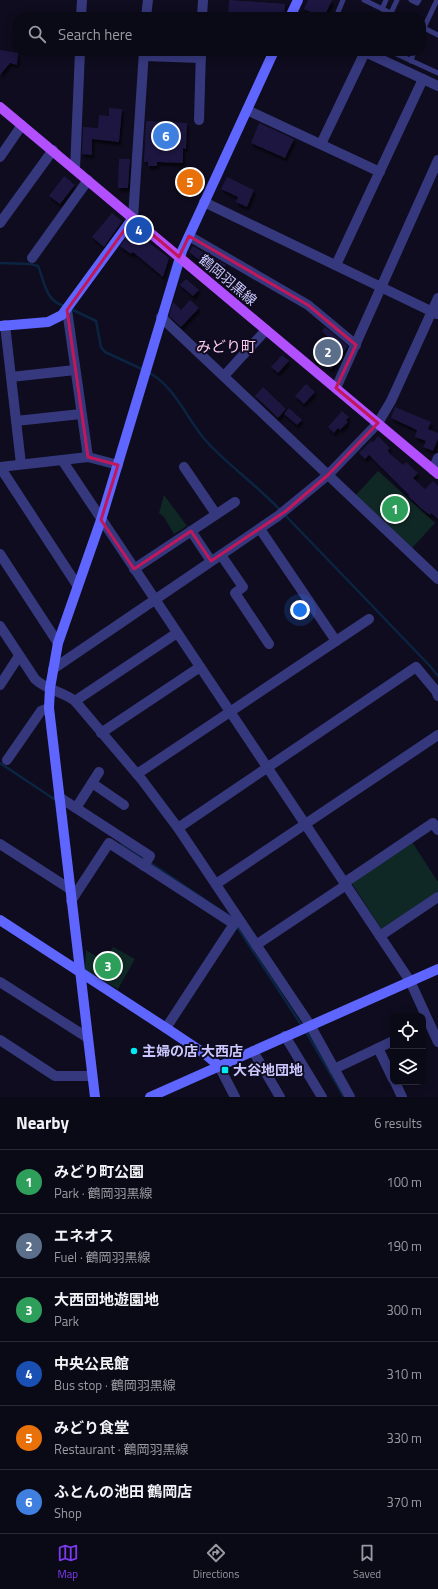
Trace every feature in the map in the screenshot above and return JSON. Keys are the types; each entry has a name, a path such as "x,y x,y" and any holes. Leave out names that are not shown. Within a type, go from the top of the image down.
{"main road":[{"name":"鶴岡羽黒線","path":"0,107 436,472"}],"street":[{"path":"81,12 82,0"},
{"path":"147,12 148,0"},
{"path":"202,12 203,0"},
{"path":"292,12 298,0"},
{"path":"75,169 80,56"},
{"path":"21,464 11,377 2,326 48,322 55,319 69,307 133,218 144,56"},
{"path":"198,120 201,56"},
{"path":"95,1097 58,797 49,708 53,669 58,643 77,585 101,520 180,258 204,202 272,56"},
{"path":"320,144 362,56"},
{"path":"373,56 438,86"},
{"path":"336,266 423,79"},
{"path":"247,110 380,172"},
{"path":"0,157 22,125"},
{"path":"0,223 53,150"},
{"path":"336,388 438,160"},
{"path":"32,258 88,180"},
{"path":"204,202 435,313"},
{"path":"189,236 308,305 356,345"},
{"path":"53,669 282,514 328,475 378,423 391,401 435,313 438,298"},
{"path":"69,307 75,370 88,458"},
{"path":"161,317 438,577"},
{"path":"224,376 266,330"},
{"path":"11,377 75,370"},
{"path":"16,421 82,414"},
{"path":"77,585 0,467 88,458 118,465"},
{"path":"436,472 438,458"},
{"path":"62,460 154,600 410,981 421,1013"},
{"path":"184,467 216,514"},
{"path":"134,569 235,502"},
{"path":"260,529 336,641"},
{"path":"191,531 211,561"},
{"path":"0,554 58,643"},
{"path":"222,555 243,587 235,593 270,644"},
{"path":"137,774 368,619"},
{"path":"0,626 35,678 41,684 67,695 74,702 137,774 178,828 216,884 237,922 256,945 310,1025 350,1097"},
{"path":"74,702 177,633"},
{"path":"0,685 19,656"},
{"path":"101,733 200,667"},
{"path":"178,828 416,667 436,691 438,696"},
{"path":"7,760 41,711 49,708"},
{"path":"216,884 438,735"},
{"path":"76,808 99,772"},
{"path":"92,783 124,805"},
{"path":"58,797 150,856 144,866"},
{"path":"256,945 433,823 438,830"},
{"path":"71,901 108,843 237,922"},
{"path":"0,844 70,889"},
{"path":"380,936 438,897"},
{"path":"0,920 206,1054 219,1066 235,1097"},
{"path":"166,1028 237,922"},
{"path":"150,1097 163,1094 219,1066 285,1036 438,969"},
{"path":"0,982 88,1038"},
{"path":"426,1026 438,1042"},
{"path":"285,1036 322,1097"},
{"path":"0,1040 55,1076 92,1076"},
{"path":"334,1069 390,1042"},
{"path":"378,1048 390,1073"},
{"path":"253,1051 280,1097"},
{"path":"396,1085 402,1097"}],"lane":[{"path":"338,12 343,0"},
{"path":"364,0 375,2 382,9 389,12"},
{"path":"382,9 386,0"},
{"path":"391,12 397,0"},
{"path":"411,0 417,3 419,0"},
{"path":"426,20 437,0"},
{"path":"426,29 438,35"},
{"path":"400,56 438,73"},
{"path":"411,61 412,56"}],"highlighted area":[{"path":"133,218 179,257 189,236 308,305 356,345 336,388 378,423 328,475 286,511 211,561 191,531 134,569 101,520 118,465 88,457 67,310"}],"green space":[{"path":"378,471 435,523 412,548 355,496"},
{"path":"164,495 187,526 174,534 164,517 159,513"},
{"path":"412,842 438,882 438,892 382,930 351,882"},
{"path":"113,947 135,959 118,989 85,970 86,950 104,961"}],"building":[{"path":"229,0 285,4 284,12 228,12"},
{"path":"308,0 332,0 326,12 311,12 304,9"},
{"path":"0,50 12,52 12,56 18,56 17,65 10,63 0,75"},
{"path":"109,108 122,109 119,142 92,139 92,155 82,154 83,127 98,128 99,115 109,116"},
{"path":"146,121 187,123 186,149 183,148 183,163 157,162 157,166 148,166 148,162 144,162"},
{"path":"259,123 294,139 285,158 251,143"},
{"path":"119,159 130,159 128,188 118,188"},
{"path":"187,175 200,176 199,186 181,186 182,178 187,179"},
{"path":"64,176 75,185 60,204 49,196"},
{"path":"227,177 254,190 247,207 236,202 238,197 221,189"},
{"path":"112,213 122,221 104,247 92,237"},
{"path":"132,230 169,258 163,277 133,252 131,254 120,246"},
{"path":"193,246 213,259 214,258 226,265 218,275 189,252"},
{"path":"186,279 199,290 193,296 180,285"},
{"path":"190,300 199,308 181,327 169,316 173,302 181,310"},
{"path":"325,327 348,346 331,369 320,358 333,342 322,331"},
{"path":"282,355 289,361 278,373 271,367"},
{"path":"306,384 315,392 304,404 295,396"},
{"path":"263,387 286,409 278,418 255,396"},
{"path":"395,407 431,422 428,429 438,433 438,439 433,451 423,447 426,441 415,437 417,430 391,418"},
{"path":"289,408 302,420 297,425 284,414"},
{"path":"342,411 349,417 346,420 348,422 340,430 338,428 334,433 328,427"},
{"path":"378,436 390,448 388,450 389,453 403,465 406,462 418,473 413,478 425,489 433,481 438,486 438,519 431,513 430,515 422,509 369,455 365,459 359,453"}],"waterway":[{"path":"0,263 30,264 38,266 49,295 53,300 64,306"},
{"path":"71,309 96,321 101,347 105,352 144,370"},
{"path":"148,372 158,378 174,395 207,442 281,511"},
{"path":"284,514 438,676"},
{"path":"0,763 57,801"},
{"path":"122,844 145,859"},
{"path":"149,862 229,916"},
{"path":"236,925 302,1026"},
{"path":"305,1030 344,1097"}],"place":[{"name":"ふとんの池田 鶴岡店","path":"166,136"},
{"name":"みどり食堂","path":"190,182"},
{"name":"中央公民館","path":"139,230"},
{"name":"エネオス","path":"328,352"},
{"name":"みどり町公園","path":"395,509"},
{"name":"大西団地遊園地","path":"108,966"},
{"name":"主婦の店 大西店","path":"134,1051"},
{"name":"大谷地団地","path":"225,1070"}],"district":[{"name":"みどり町","path":"226,347"}]}
